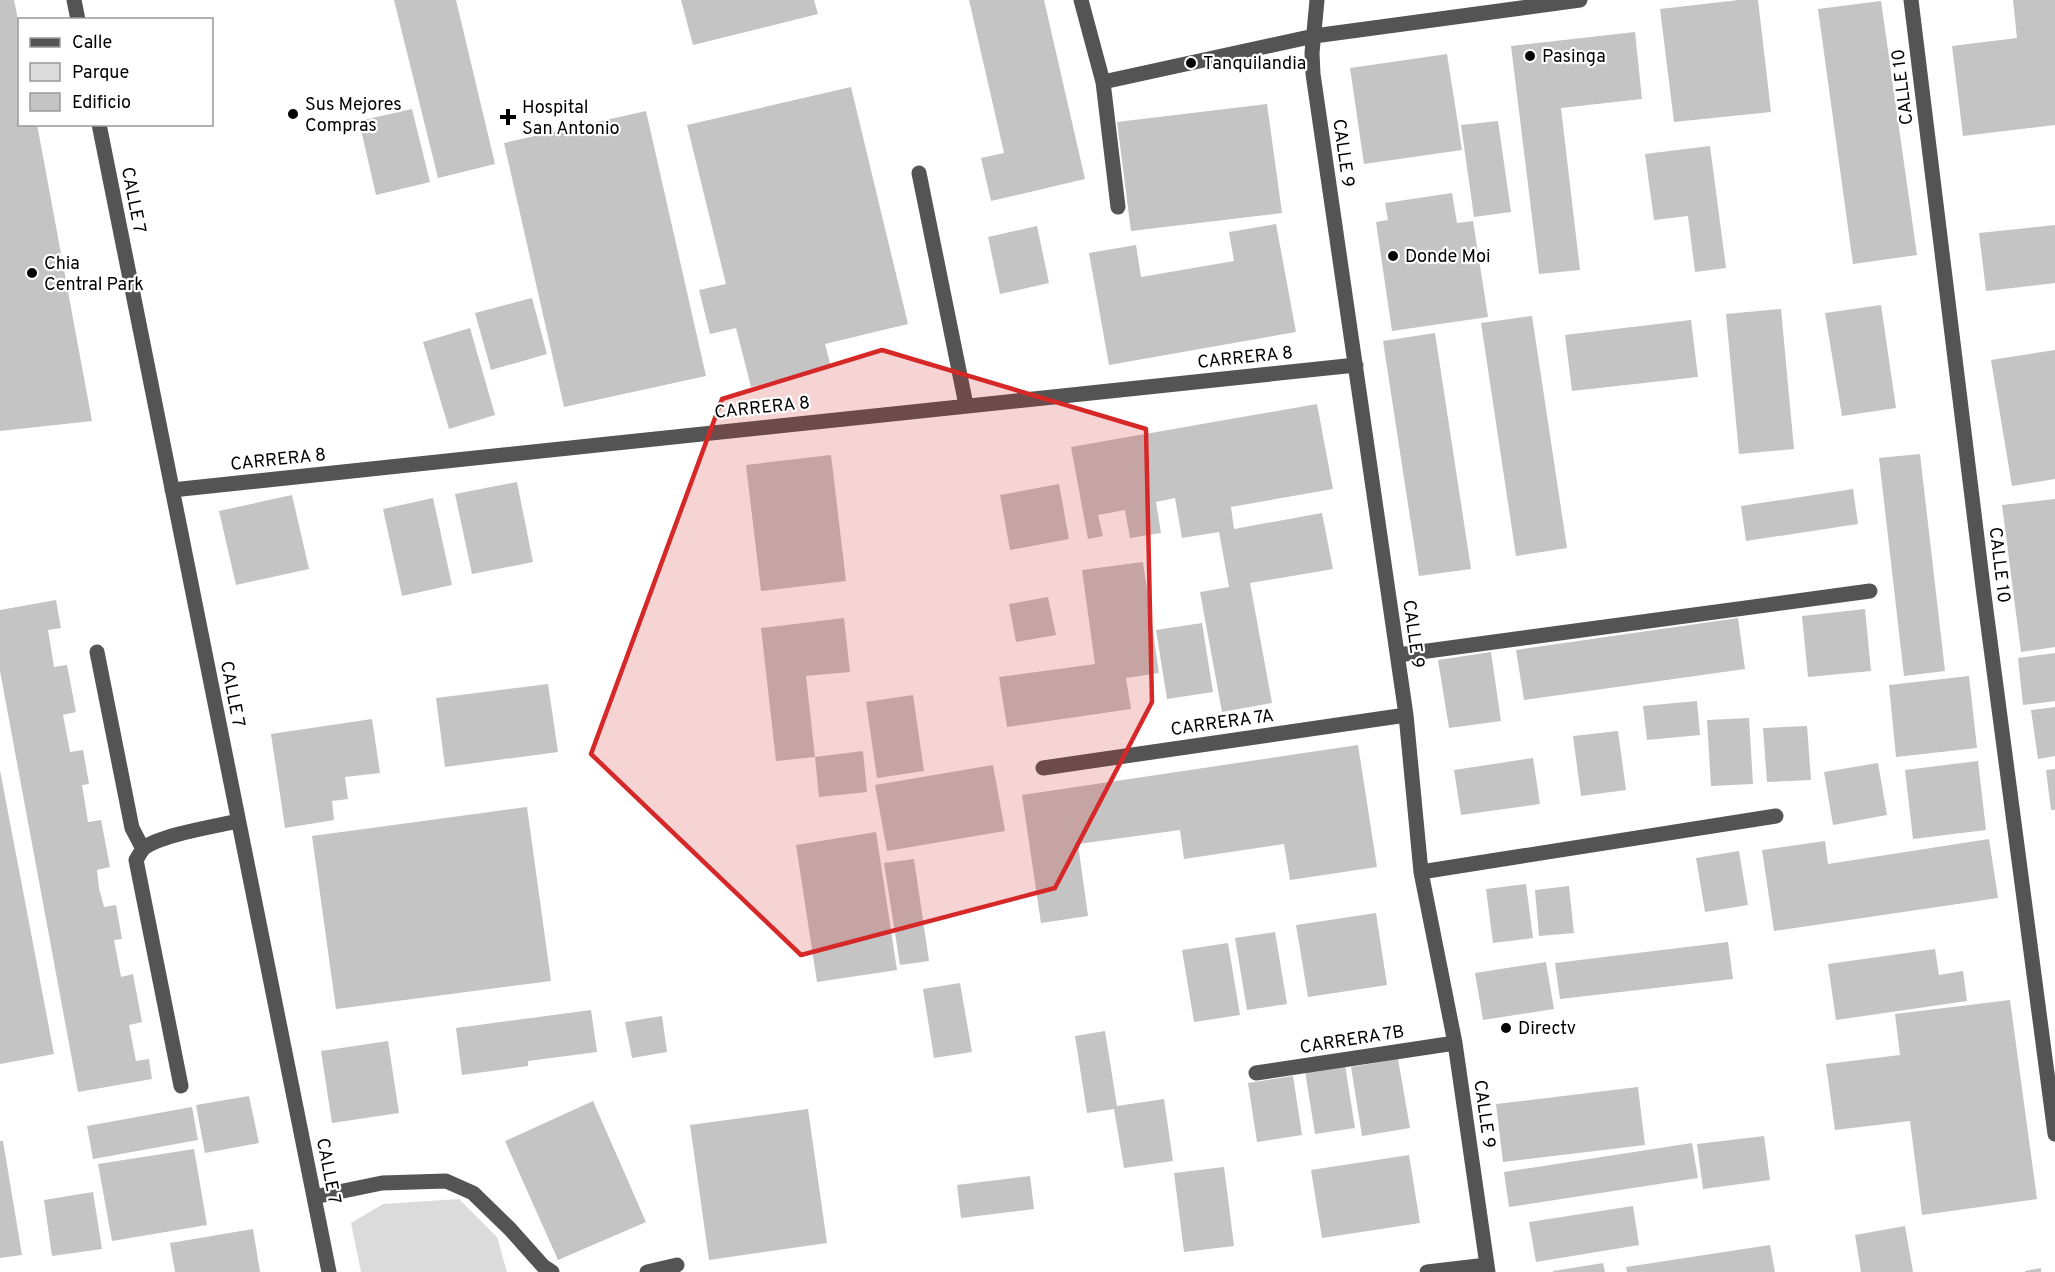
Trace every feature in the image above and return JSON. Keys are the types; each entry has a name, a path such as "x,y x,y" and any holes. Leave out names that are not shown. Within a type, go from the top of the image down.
{"street":[{"path":"74,0 78,18"},
{"path":"1082,0 1103,82 1118,207"},
{"name":"CALLE 9","path":"1317,0 1312,53 1313,74 1398,655 1421,872 1455,1043 1487,1268"},
{"path":"1103,82 1314,36 1580,0"},
{"name":"CALLE 10","path":"1911,0 1984,595 2055,1134"},
{"name":"CALLE 7","path":"99,126 329,1272"},
{"path":"919,173 966,405"},
{"name":"CARRERA 8","path":"172,490 1356,365"},
{"path":"1398,655 1870,591"},
{"path":"97,652 132,828 144,849"},
{"name":"CARRERA 7A","path":"1043,768 1406,715"},
{"path":"1421,872 1776,816"},
{"path":"181,1086 136,860 144,849 192,831 238,821"},
{"name":"CARRERA 7B","path":"1256,1073 1455,1043"},
{"path":"314,1197 382,1183 446,1180 473,1193 543,1266 552,1272"},
{"path":"647,1272 676,1265"},
{"path":"1426,1272 1487,1268"}],"highlighted area":[{"path":"882,350 1146,429 1152,702 1055,888 801,955 591,754 722,399"}],"green space":[{"path":"459,1199 497,1237 507,1272 361,1272 351,1223 383,1204"}],"building":[{"name":"Chia Central Park","path":"0,0 14,0 18,19 18,126 37,126 92,421 0,431"},
{"path":"394,0 456,0 495,164 438,178"},
{"path":"681,0 814,0 818,14 693,45"},
{"path":"969,0 1044,0 1085,179 991,201 981,158 1004,153"},
{"path":"1758,0 1771,112 1674,122 1660,9"},
{"path":"2013,0 2055,0 2055,125 1963,136 1952,46 2017,38"},
{"path":"1881,1 1917,255 1853,264 1818,9"},
{"path":"1635,32 1642,99 1561,108 1580,270 1539,274 1511,46"},
{"path":"1447,54 1462,150 1364,164 1350,68"},
{"path":"851,87 908,324 825,344 831,367 751,387 736,328 710,334 699,290 726,284 687,125"},
{"path":"1267,104 1282,213 1131,231 1117,122"},
{"path":"412,109 430,182 376,195 359,121"},
{"path":"646,111 706,376 564,407 504,143"},
{"path":"1498,121 1511,212 1474,217 1461,125"},
{"path":"1710,146 1726,268 1695,272 1688,216 1654,220 1645,154"},
{"path":"1452,193 1457,223 1473,221 1488,317 1392,331 1376,222 1388,220 1385,203"},
{"path":"1276,224 1296,332 1109,365 1089,253 1136,245 1141,277 1234,261 1229,232"},
{"path":"2055,225 2055,283 1986,291 1979,233"},
{"path":"1037,226 1049,283 1000,294 988,237"},
{"path":"532,298 547,354 491,370 475,313"},
{"path":"1881,305 1896,408 1842,416 1825,313"},
{"path":"1781,309 1794,449 1739,454 1726,314"},
{"path":"1532,316 1567,548 1516,556 1481,323"},
{"path":"1691,320 1698,377 1572,391 1565,335"},
{"path":"470,328 495,415 449,429 423,342"},
{"path":"1435,333 1471,569 1419,576 1383,341"},
{"path":"2055,350 2055,479 2012,486 1991,360"},
{"path":"1317,404 1333,489 1231,507 1234,529 1322,513 1333,569 1250,583 1272,703 1222,712 1200,592 1229,587 1219,532 1182,538 1175,498 1156,502 1161,533 1130,538 1125,510 1098,515 1103,536 1088,539 1071,447"},
{"path":"1920,454 1945,671 1904,676 1879,458"},
{"path":"831,455 846,581 761,591 746,465"},
{"path":"517,482 533,562 472,574 455,494"},
{"path":"1059,484 1069,539 1010,550 1000,495"},
{"path":"1853,489 1858,524 1746,541 1741,506"},
{"path":"292,495 309,569 236,585 219,511"},
{"path":"433,498 452,585 402,596 383,509"},
{"path":"2055,499 2055,647 2021,652 2002,505"},
{"path":"1143,562 1159,673 1126,678 1131,709 1007,727 999,677 1095,664 1082,570"},
{"path":"1048,597 1056,635 1016,642 1009,604"},
{"path":"56,600 61,628 48,630 54,667 67,665 76,712 63,715 70,752 83,750 89,784 82,785 88,822 101,820 110,867 97,870 99,888 104,907 116,905 122,939 114,940 121,977 133,974 142,1022 129,1025 136,1061 149,1059 152,1079 78,1092 0,671 0,610"},
{"path":"1865,609 1871,671 1808,677 1802,616"},
{"path":"844,618 850,672 806,676 815,757 776,761 761,628"},
{"path":"1738,618 1745,669 1524,700 1516,650"},
{"path":"1202,623 1213,692 1167,699 1156,630"},
{"path":"1491,652 1501,721 1449,728 1438,660"},
{"path":"2055,653 2055,701 2023,705 2018,658"},
{"path":"1969,676 1977,748 1896,757 1889,685"},
{"path":"548,684 558,752 445,767 436,698"},
{"path":"913,695 924,771 877,778 866,702"},
{"path":"1697,701 1700,735 1647,740 1643,706"},
{"path":"2055,707 2055,756 2038,759 2031,710"},
{"path":"1749,718 1753,784 1711,786 1707,720"},
{"path":"372,719 380,773 345,777 348,799 332,801 334,820 285,828 271,734"},
{"path":"1807,726 1811,780 1767,782 1763,728"},
{"path":"1618,731 1626,790 1581,796 1573,736"},
{"path":"1358,745 1377,867 1290,880 1284,844 1184,859 1180,830 1078,844 1088,916 1041,923 1022,795"},
{"path":"863,751 867,792 819,797 815,757"},
{"path":"1533,758 1540,804 1461,815 1454,770"},
{"path":"1978,761 1986,830 1913,839 1905,770"},
{"path":"1878,763 1887,815 1833,825 1824,772"},
{"path":"993,765 1005,831 887,851 875,785"},
{"path":"2055,769 2055,810 2051,810 2046,770"},
{"path":"0,770 54,1054 0,1064"},
{"path":"527,807 551,981 336,1009 312,836"},
{"path":"876,832 897,970 817,982 796,845"},
{"path":"1989,839 1998,898 1774,931 1762,850 1825,841 1828,864"},
{"path":"1739,851 1748,905 1705,912 1696,858"},
{"path":"914,859 929,961 900,965 884,863"},
{"path":"1526,884 1533,938 1493,943 1486,889"},
{"path":"1569,886 1574,933 1539,936 1535,890"},
{"path":"1376,913 1387,985 1308,997 1296,925"},
{"path":"1275,932 1287,1004 1247,1010 1235,938"},
{"path":"1728,942 1733,979 1560,999 1555,963"},
{"path":"1228,943 1240,1015 1194,1022 1182,950"},
{"path":"1935,949 1939,975 1963,971 1967,1001 1836,1020 1828,964"},
{"path":"1546,962 1554,1009 1483,1020 1475,973"},
{"path":"960,983 972,1052 934,1058 923,989"},
{"path":"2010,1000 2037,1199 1922,1215 1910,1121 1835,1130 1826,1064 1900,1055 1895,1014"},
{"path":"591,1010 597,1052 528,1061 528,1066 462,1075 456,1028"},
{"path":"662,1016 667,1052 632,1058 625,1022"},
{"path":"1105,1031 1117,1106 1164,1099 1173,1161 1124,1168 1114,1109 1087,1113 1075,1036"},
{"path":"388,1041 399,1113 332,1123 321,1051"},
{"path":"1398,1059 1410,1128 1362,1136 1351,1067"},
{"path":"1345,1065 1355,1128 1315,1134 1305,1071"},
{"path":"1293,1076 1302,1135 1257,1142 1248,1083"},
{"path":"1638,1087 1645,1145 1503,1162 1496,1104"},
{"path":"249,1096 259,1143 205,1153 196,1105"},
{"path":"593,1101 646,1222 558,1260 505,1141"},
{"path":"192,1107 198,1140 93,1159 87,1126"},
{"path":"808,1109 827,1243 709,1260 690,1125"},
{"path":"1764,1136 1770,1180 1703,1189 1697,1144"},
{"path":"0,1141 3,1141 22,1255 0,1258"},
{"path":"1692,1143 1698,1178 1509,1207 1504,1172"},
{"path":"194,1149 207,1225 112,1241 98,1164"},
{"path":"1409,1155 1420,1223 1322,1238 1311,1170"},
{"path":"1224,1167 1234,1246 1184,1252 1174,1173"},
{"path":"1030,1176 1034,1209 961,1218 957,1185"},
{"path":"93,1192 102,1249 52,1256 44,1200"},
{"path":"1633,1206 1639,1245 1536,1262 1529,1222"},
{"path":"1905,1226 1913,1272 1861,1272 1855,1235"},
{"path":"253,1229 260,1272 175,1272 170,1243"},
{"path":"1770,1245 1775,1272 1627,1272 1626,1267"},
{"path":"1603,1263 1605,1272 1553,1272 1553,1271"},
{"path":"2041,1268 2041,1272 2025,1272 2025,1271"}],"place":[{"name":"Pasinga","path":"1530,56"},
{"name":"Tanquilandia","path":"1191,63"},
{"name":"Sus Mejores Compras","path":"293,114"},
{"name":"Hospital San Antonio","path":"508,117"},
{"name":"Donde Moi","path":"1393,256"},
{"name":"Chia Central Park","path":"32,273"},
{"name":"Directv","path":"1506,1028"}]}
